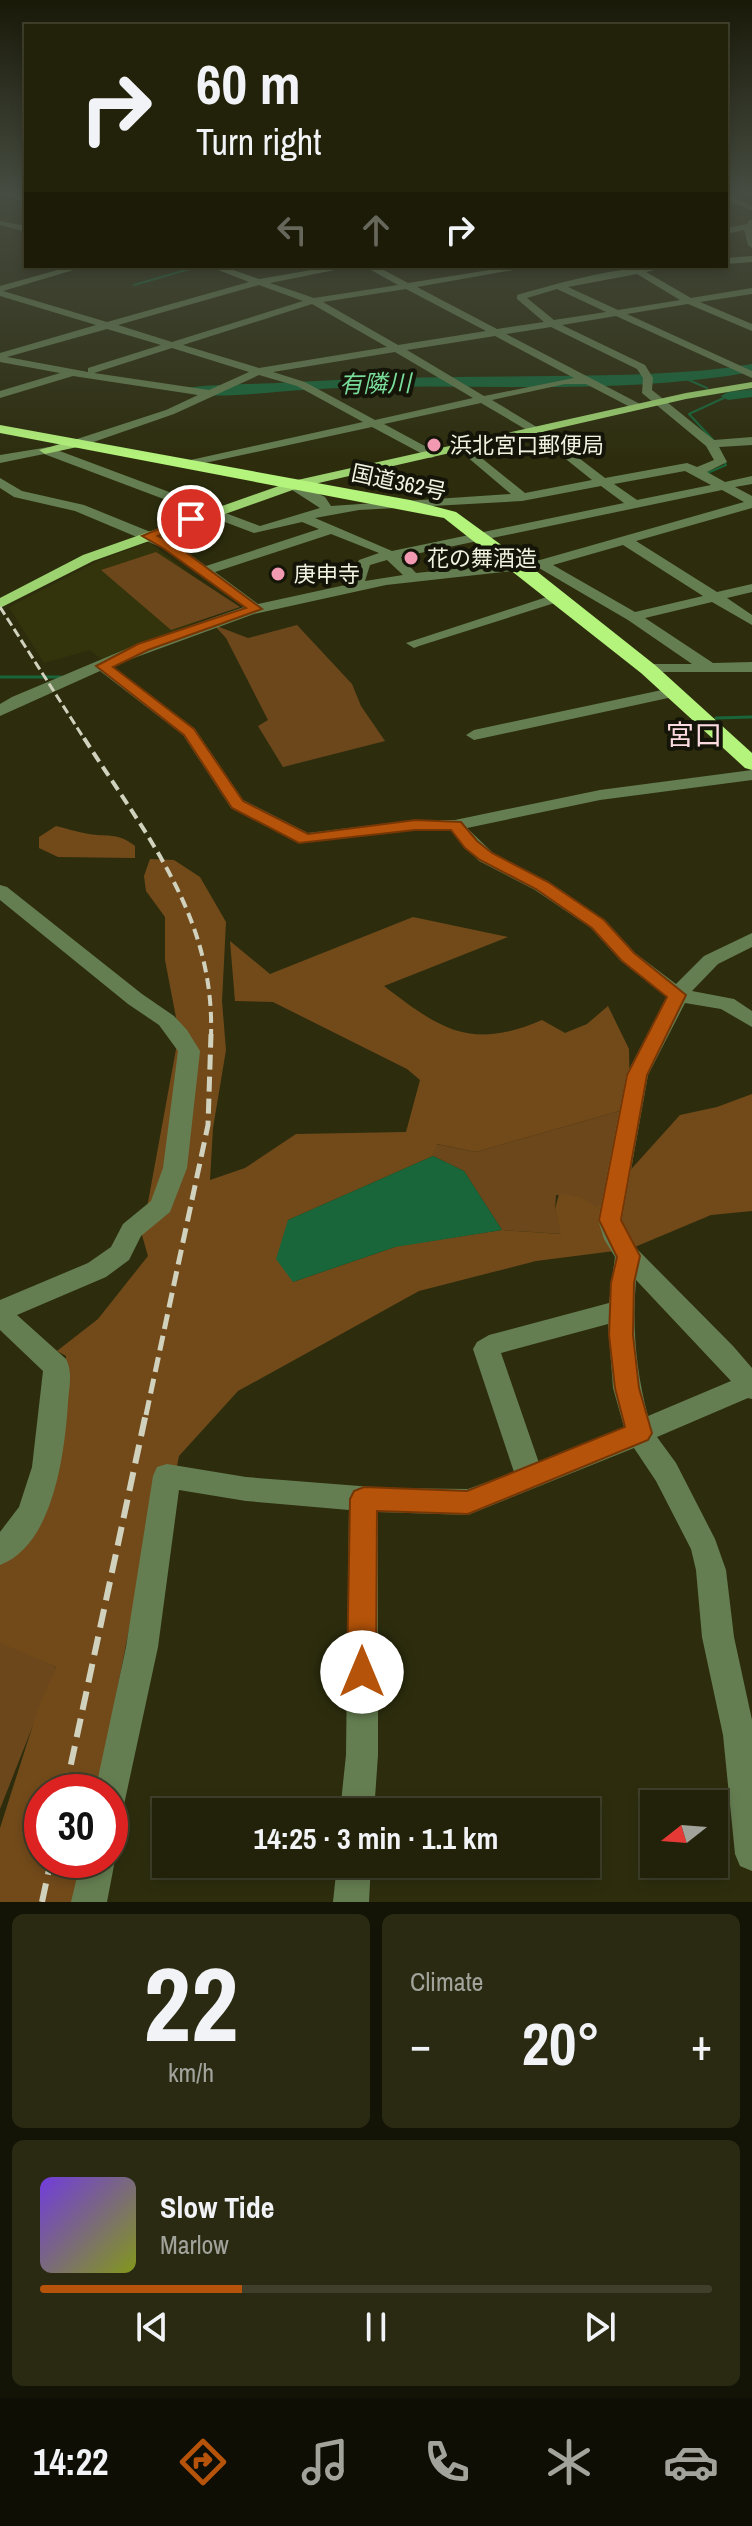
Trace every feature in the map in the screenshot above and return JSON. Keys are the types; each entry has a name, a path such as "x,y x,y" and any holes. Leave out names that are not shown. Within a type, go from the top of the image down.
{"highway":[{"name":"国道362号","path":"0,429 450,515 559,597 676,692 752,764"}],"main road":[{"path":"0,604 88,558 213,511 295,485 662,401 752,385"},
{"path":"45,450 78,443"}],"street":[{"path":"0,291 34,281"},
{"path":"255,281 313,301 395,348 534,431 635,504"},
{"path":"2,358 266,281"},
{"path":"398,281 638,407"},
{"path":"92,370 313,301 442,281"},
{"path":"547,281 745,372"},
{"path":"586,281 520,297 551,323 641,367 648,379 646,391 711,444 721,462 697,472"},
{"path":"656,281 689,301 752,328"},
{"path":"0,291 303,385 430,454"},
{"path":"78,443 170,412 259,371 752,291"},
{"path":"2,358 73,373 212,392"},
{"path":"0,395 73,373"},
{"path":"190,464 584,379"},
{"path":"711,444 752,441"},
{"path":"463,447 522,497"},
{"path":"0,459 45,450 213,511 259,530 284,546"},
{"path":"259,530 328,510 522,497 687,467 752,502"},
{"path":"356,588 364,563 390,554 752,480"},
{"path":"0,482 18,494 79,508 168,545 255,608"},
{"path":"295,485 320,500 328,510"},
{"path":"0,711 18,700 143,647 255,608 413,579 541,564 752,502"},
{"path":"303,518 390,554 413,579"},
{"path":"204,571 330,530"},
{"path":"625,540 752,621"},
{"path":"541,564 633,617 708,667"},
{"path":"633,617 752,588"},
{"path":"414,643 559,597"},
{"path":"103,666 189,732 237,804 305,839 415,825 455,825 600,795 752,775"},
{"path":"648,669 752,667"},
{"path":"0,689 18,700"},
{"path":"474,735 676,692"},
{"path":"455,825 471,845 486,857 542,886 598,924 628,957 677,995 727,1004 752,1020"},
{"path":"0,891 135,999 155,1010 185,1039 189,1051 175,1168 161,1206 132,1230 120,1253 97,1270 0,1312 57,1367 42,1493 14,1541 0,1552"},
{"path":"116,1774 142,1647 167,1476 246,1489 364,1499 468,1502 751,1386 724,1353 628,1256 616,1239 610,1220 637,1075 677,995 688,980 711,960 752,939"},
{"path":"628,1256 621,1335 627,1388 639,1433 666,1472 705,1548 718,1637 739,1735 752,1854"},
{"path":"530,1478 486,1349 498,1342 622,1310"},
{"path":"358,1798 362,1755 364,1499"},
{"path":"89,1902 94,1878"},
{"path":"351,1902 353,1878"}],"shaded area":[{"path":"149,542 233,607 104,661 90,650 44,663 9,607 100,560"},
{"path":"156,552 240,607 171,630 101,570"},
{"path":"214,625 248,638 297,625 352,684 361,706 385,741 283,767 258,726 268,720 226,638"},
{"path":"56,826 121,838 135,846 135,858 58,857 39,848 39,837"},
{"path":"150,859 174,860 200,877 226,922 222,1001 226,1050 213,1128 210,1180 245,1168 296,1134 406,1132 420,1080 407,1069 273,1002 235,1001 230,941 270,974 413,917 508,937 384,986 440,1024 476,1034 495,1034 542,1020 565,1033 587,1024 608,1006 629,1049 630,1108 476,1152 437,1144 433,1156 288,1220 293,1282 398,1246 502,1230 561,1234 555,1209 559,1194 580,1196 597,1207 680,1115 717,1107 752,1094 752,1211 711,1215 630,1249 536,1261 419,1291 238,1391 179,1456 167,1515 143,1558 101,1774 24,1774 24,1878 80,1878 74,1902 0,1902 0,1828 39,1706 56,1667 0,1643 0,1561 64,1394 66,1356 57,1351 98,1319 148,1256 142,1235 179,1033 165,960 165,917 146,891 144,876"},
{"path":"630,1108 622,1178 597,1208 580,1196 556,1195 555,1209 562,1234 502,1230 464,1171 433,1156 436,1144 476,1152"},
{"path":"433,1156 464,1171 502,1230 395,1247 293,1282 276,1259 288,1220"},
{"path":"0,1641 56,1667 0,1809"}],"waterway":[{"path":"134,285 149,281"},
{"name":"有隣川","path":"189,390 222,391 343,383 644,379 711,375 752,368"},
{"path":"682,377 707,388"},
{"path":"728,396 752,393"},
{"path":"705,474 726,465 716,443 689,414 728,396"},
{"path":"0,677 61,677"},
{"path":"716,718 752,717"}],"railway":[{"path":"0,607 85,740"},
{"path":"84,738 152,843 189,914 209,993 211,1035"},
{"path":"146,1415 208,1125 211,1035"},
{"path":"69,1774 146,1413"},
{"path":"42,1902 47,1878"}],"place":[{"name":"浜北宮口郵便局","path":"434,445"},
{"name":"花の舞酒造","path":"411,558"},
{"name":"庚申寺","path":"278,574"}],"district":[{"name":"宮口","path":"694,735"}],"route":[{"path":"191,519 148,536 168,545 256,609 143,647 103,666 189,732 237,804 305,839 415,825 455,825 471,845 486,857 554,893 598,924 628,957 677,995 637,1075 610,1220 616,1239 628,1256 623,1283 621,1335 627,1388 639,1433 468,1502 364,1499 362,1672"}]}
